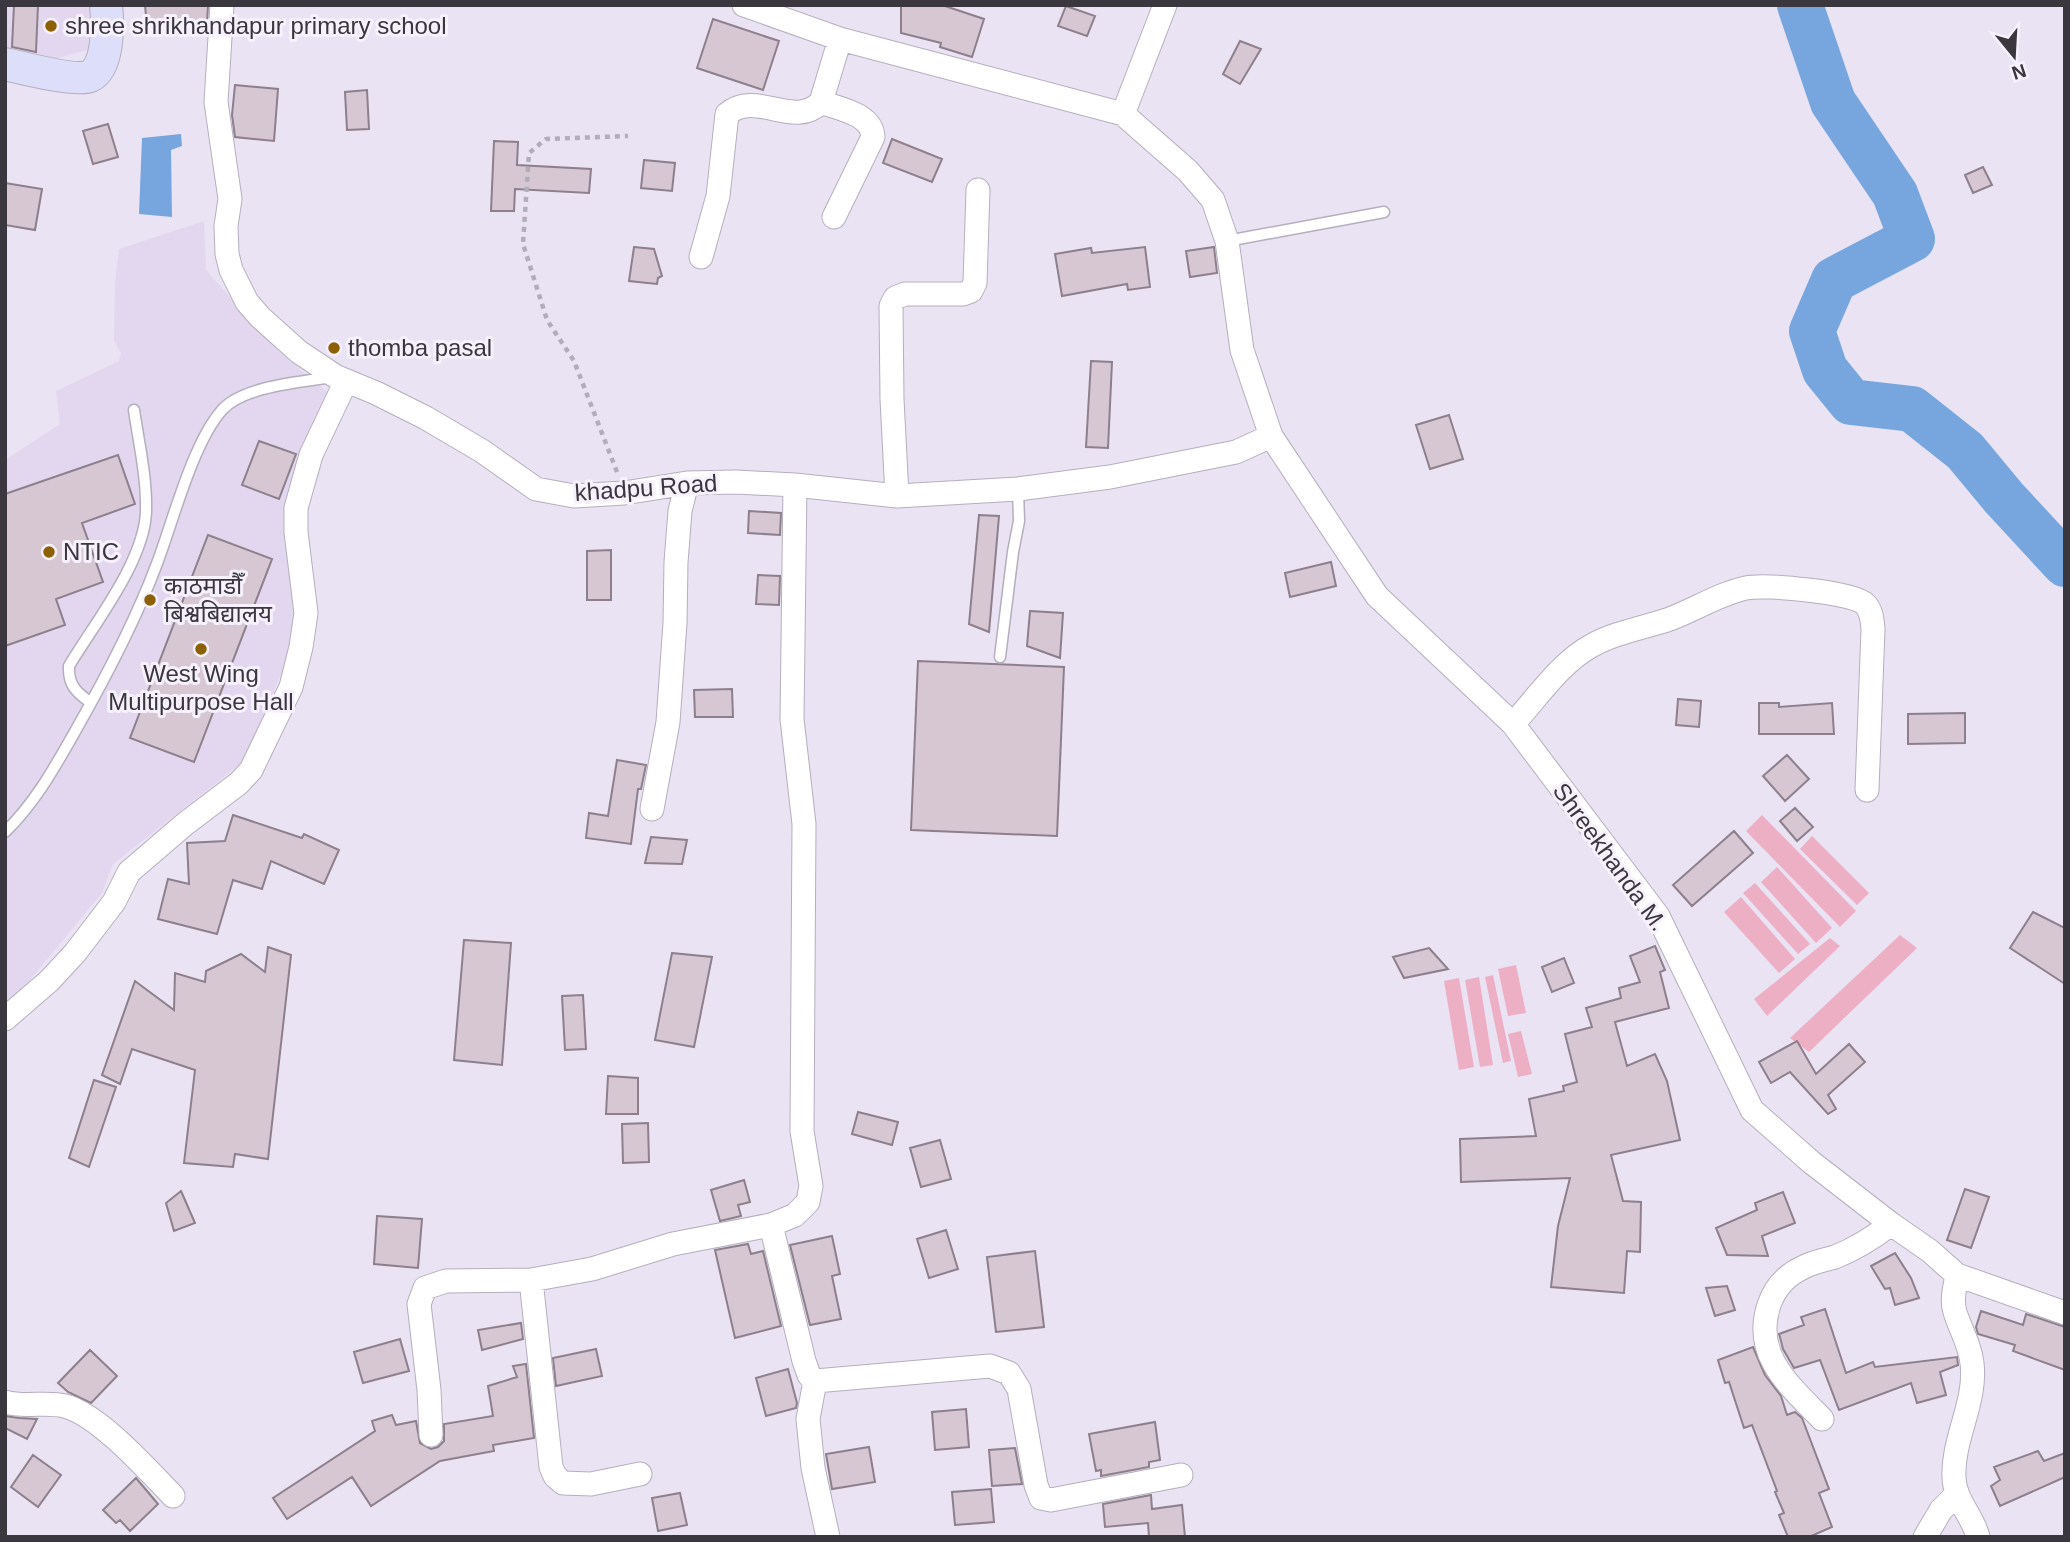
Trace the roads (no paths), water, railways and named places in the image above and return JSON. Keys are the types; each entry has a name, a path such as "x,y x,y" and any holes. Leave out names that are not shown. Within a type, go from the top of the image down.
{"street":[{"path":"5,64 74,78 89,77 98,70 104,56 106,5"},
{"name":"khadpu Road","path":"222,5 216,102 230,199 226,226 231,270 247,302 299,352 340,379 376,393 426,418 482,451 536,489 574,496 624,493 687,483 795,485 897,496 1018,489 1110,477 1236,452 1271,436"},
{"path":"744,5 840,39 1122,114 1165,5"},
{"path":"701,257 718,195 727,114 745,104 802,113 814,109 821,102 840,39"},
{"path":"821,102 866,119 873,128 873,137 834,217"},
{"name":"Shreekhanda M.","path":"1122,114 1188,171 1213,200 1227,241 1242,350 1271,436 1377,597 1513,724 1658,916 1752,1110 1811,1162 1930,1251 1957,1275 2065,1313"},
{"path":"897,496 891,306 895,298 905,294 963,294 971,291 975,283 978,191"},
{"path":"5,1019 49,981 75,953 114,902 129,872 239,783 251,770 291,687 301,647 306,613 296,532 296,508 311,455 340,379"},
{"path":"652,809 668,722 680,511 687,483"},
{"path":"431,1435 429,1390 419,1304 425,1288 446,1281 531,1280 592,1269 673,1244 771,1225 795,1215 808,1202 811,1186 802,1131 804,824 792,719 795,485"},
{"path":"1513,724 1567,664 1592,646 1748,587 1800,589 1843,595 1864,603 1871,612 1873,629 1867,790"},
{"path":"1822,1419 1790,1386 1768,1353 1763,1326 1770,1303 1779,1283 1804,1266 1868,1241 1891,1224"},
{"path":"771,1225 804,1361 809,1375 815,1381 990,1366 1009,1373 1019,1389 1036,1485 1041,1498 1051,1500 1181,1475"},
{"path":"1957,1275 1953,1298 1955,1312 1965,1333 1973,1364 1968,1413 1957,1451 1954,1477 1956,1494 1978,1537"},
{"path":"531,1280 551,1467 555,1476 563,1483 591,1484 640,1474"},
{"path":"815,1381 808,1419 813,1468 828,1537"},
{"path":"5,1402 20,1406 65,1406 84,1415 143,1464 173,1496"},
{"path":"1925,1537 1941,1510 1956,1494"}],"lane":[{"path":"1227,241 1384,212"},
{"path":"5,832 28,809 41,789 126,636 156,567 193,462 222,410 242,396 259,390 340,379"},
{"path":"91,703 75,692 68,678 69,666 115,596 138,546 146,515 145,481 134,410"},
{"path":"1000,657 1019,521 1018,489"}],"water":[{"path":"181,134 182,146 171,150 172,217 139,214 142,138"}],"waterway":[{"path":"1800,5 1833,102 1895,194 1912,239 1834,280 1812,331 1825,370 1851,402 1912,409 1965,451 2065,564"}],"place":[{"name":"shree shrikhandapur primary school","path":"51,26"},
{"name":"thomba pasal","path":"334,348"},
{"name":"NTIC","path":"49,552"},
{"name":"काठमाडौँ बिश्वबिद्यालय","path":"150,600"},
{"name":"West Wing Multipurpose Hall","path":"201,649"}]}
